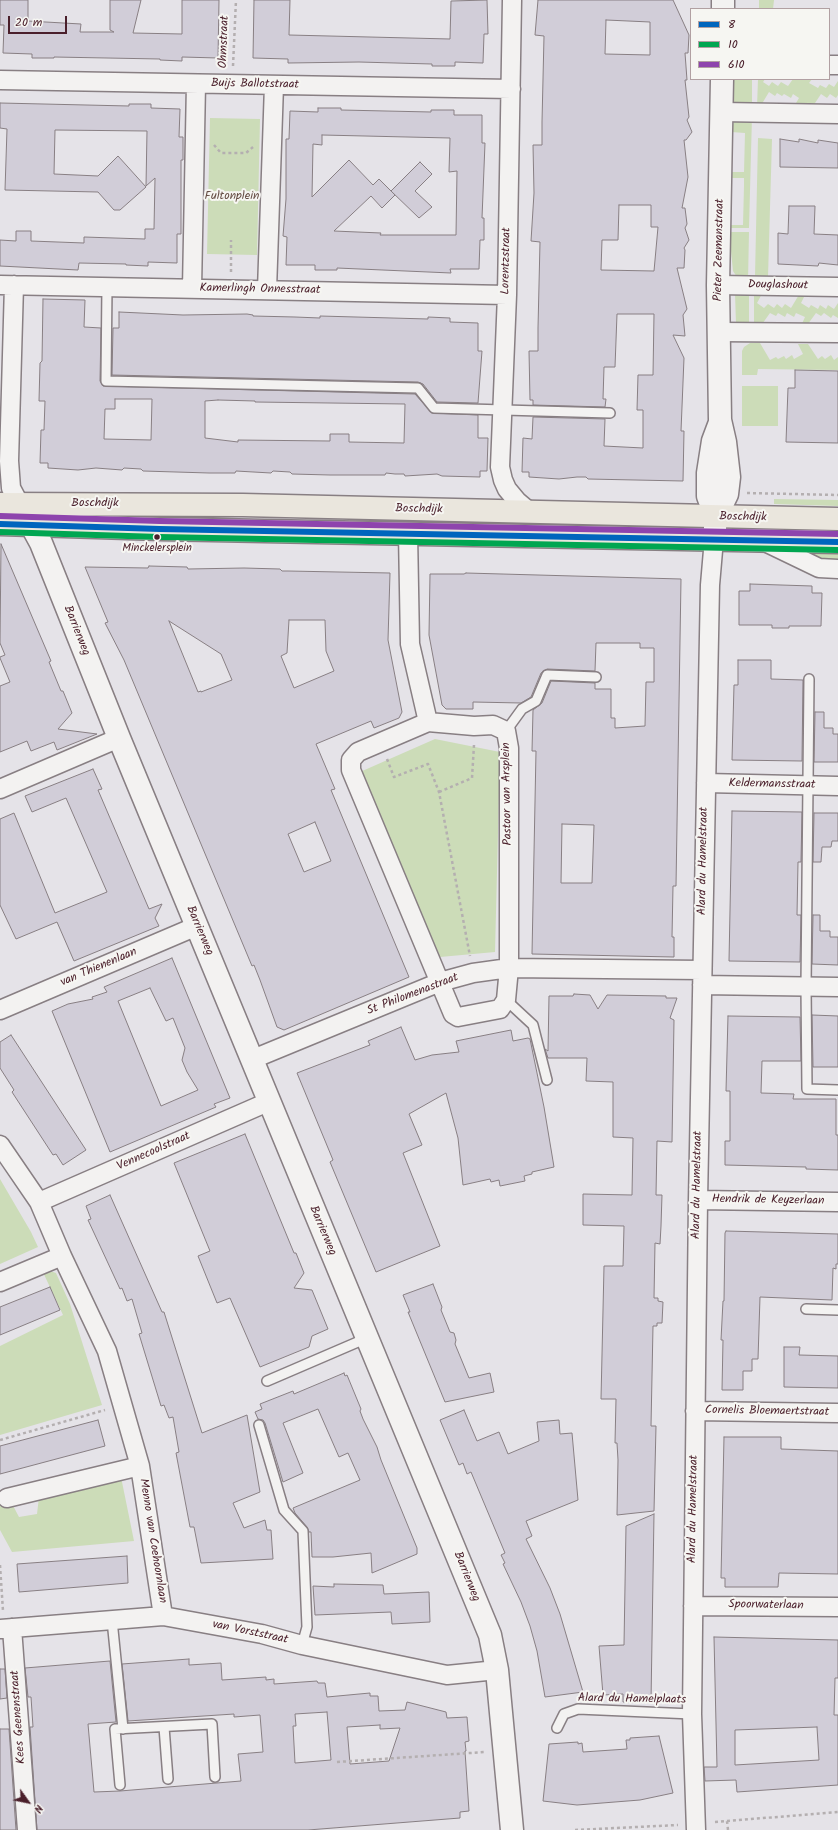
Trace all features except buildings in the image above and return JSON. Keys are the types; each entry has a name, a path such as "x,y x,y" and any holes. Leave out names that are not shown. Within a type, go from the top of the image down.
{"main road":[{"name":"Boschdijk","path":"10,504 243,505 838,519"},
{"name":"Boschdijk","path":"0,524 160,529 838,542"}],"street":[{"name":"Lorentzstraat","path":"512,0 507,295 500,467 503,480 517,501 530,512"},
{"name":"Buijs Ballotstraat","path":"0,80 511,89"},
{"name":"Pieter Zeemanstraat","path":"714,539 716,517 727,494 729,477 725,442 720,420 720,332 718,285 722,80"},
{"path":"192,288 196,84"},
{"path":"267,290 274,85"},
{"path":"722,112 838,114"},
{"path":"7,285 9,461 11,488 10,504 32,525"},
{"name":"Kamerlingh Onnesstraat","path":"7,285 507,295"},
{"name":"Douglashout","path":"718,285 838,287"},
{"path":"720,332 838,333"},
{"name":"Pieter Zeemanstraat","path":"716,517 708,496 708,473 713,441 720,420"},
{"name":"Barrierweg","path":"32,525 42,543 119,738 253,1059 268,1102 368,1337 490,1634 497,1670 506,1750 512,1830"},
{"path":"408,533 410,644 428,722"},
{"name":"Alard du Hamelstraat","path":"696,1830 692,1714 695,1411 710,585 714,539"},
{"name":"Boschdijk","path":"763,540 819,568 838,569"},
{"name":"Pastoor van Arsplein","path":"428,722 474,726 493,726 506,731 510,748 509,968 506,1000 500,1009 458,1017 453,1014 351,770 351,760 358,752 428,722"},
{"path":"0,788 119,738"},
{"name":"Keldermansstraat","path":"706,784 838,786"},
{"name":"van Thienenlaan","path":"0,1010 197,926"},
{"name":"St Philomenastraat","path":"253,1059 440,982 473,973 509,968 702,977 806,987 838,988"},
{"name":"Vennecoolstraat","path":"39,1202 268,1102"},
{"name":"Menno van Coehoornlaan","path":"0,1145 39,1202 62,1256 107,1351 140,1466 163,1616"},
{"name":"Hendrik de Keyzerlaan","path":"698,1200 838,1202"},
{"path":"0,1282 62,1256"},
{"name":"Cornelis Bloemaertstraat","path":"695,1411 838,1413"},
{"name":"Menno van Coehoornlaan","path":"7,1498 140,1466"},
{"name":"Spoorwaterlaan","path":"693,1606 838,1607"},
{"name":"van Vorststraat","path":"5,1628 163,1616 262,1634 302,1646 447,1675 497,1670"},
{"name":"Kees Geenenstraat","path":"5,1628 27,1830"}],"lane":[{"path":"107,286 106,381 418,388 434,408 610,413"},
{"path":"506,731 522,709 536,701 547,675 596,677"},
{"path":"809,679 806,987 807,1089 838,1090"},
{"path":"506,1000 533,1025 547,1080"},
{"path":"806,1309 838,1310"},
{"path":"267,1381 368,1337"},
{"path":"259,1425 284,1510 303,1530 307,1627 302,1646"},
{"path":"112,1620 123,1729"},
{"name":"Alard du Hamelplaats","path":"557,1728 564,1714 578,1709 692,1714"},
{"path":"120,1785 115,1729 212,1724 215,1777"},
{"path":"164,1727 168,1779"}],"path":[{"name":"Ohmstraat","path":"233,84 236,0"},
{"path":"195,124 221,153 246,153 272,126"},
{"path":"231,240 231,289"},
{"name":"Boschdijk","path":"727,494 838,495"},
{"path":"439,792 472,778 474,726"},
{"path":"380,742 394,778 428,764 439,792 473,973"},
{"path":"0,1440 123,1405"},
{"path":"0,1566 5,1628"},
{"path":"337,1762 506,1750"},
{"path":"727,1821 728,1830"}],"green space":[{"path":"759,0 774,0 773,8 759,8"},
{"path":"732,80 752,80 752,108 734,107 731,101"},
{"path":"758,80 764,80 763,82 769,86 772,82 778,86 781,82 788,86 792,80 811,80 809,83 818,88 820,85 826,88 829,84 834,87 838,81 838,95 836,98 830,94 827,98 821,94 811,109 793,108 799,98 793,94 791,98 784,94 782,96 777,93 775,96 769,92 760,107 757,107"},
{"path":"752,116 749,228 729,228 729,225 743,225 744,178 730,178 730,172 744,172 745,133 731,132 732,126 736,119"},
{"name":"Fultonplein","path":"210,118 260,119 257,255 207,254"},
{"path":"758,138 772,139 768,277 755,276"},
{"path":"729,232 749,232 748,281 737,277 733,271"},
{"path":"754,291 763,292 757,303 764,308 768,304 774,308 777,304 782,308 785,304 791,308 800,293 806,293 801,303 809,308 811,305 818,309 820,305 826,309 828,305 834,309 838,303 838,318 833,315 831,318 824,313 821,316 816,313 805,328 800,328 805,317 796,313 794,317 787,313 785,317 778,313 776,316 770,313 760,327 754,327"},
{"path":"749,292 749,327 736,324 735,293"},
{"path":"750,343 760,343 770,360 776,357 778,359 784,356 786,359 792,355 794,359 803,354 798,344 808,344 818,359 822,356 825,359 831,355 834,360 838,357 838,370 758,369 757,375 742,375 742,351 744,347"},
{"path":"742,386 778,386 778,426 742,426"},
{"path":"774,499 838,500 838,506 774,504"},
{"path":"792,545 838,546 838,562 810,555"},
{"path":"435,739 500,752 495,952 440,957 360,772"},
{"path":"0,1179 31,1232 38,1247 0,1264"},
{"path":"41,1268 56,1273 70,1304 102,1405 0,1435 0,1346 63,1315"},
{"path":"121,1477 134,1541 12,1552 0,1530 0,1495 9,1498 19,1517 37,1514 39,1497"}],"transit line":[{"name":"610","path":"0,516 160,521 838,534"},
{"name":"8","path":"0,524 160,529 838,542"},
{"name":"10","path":"0,532 160,537 838,550"}],"place":[{"name":"Minckelersplein","path":"157,537"}]}
